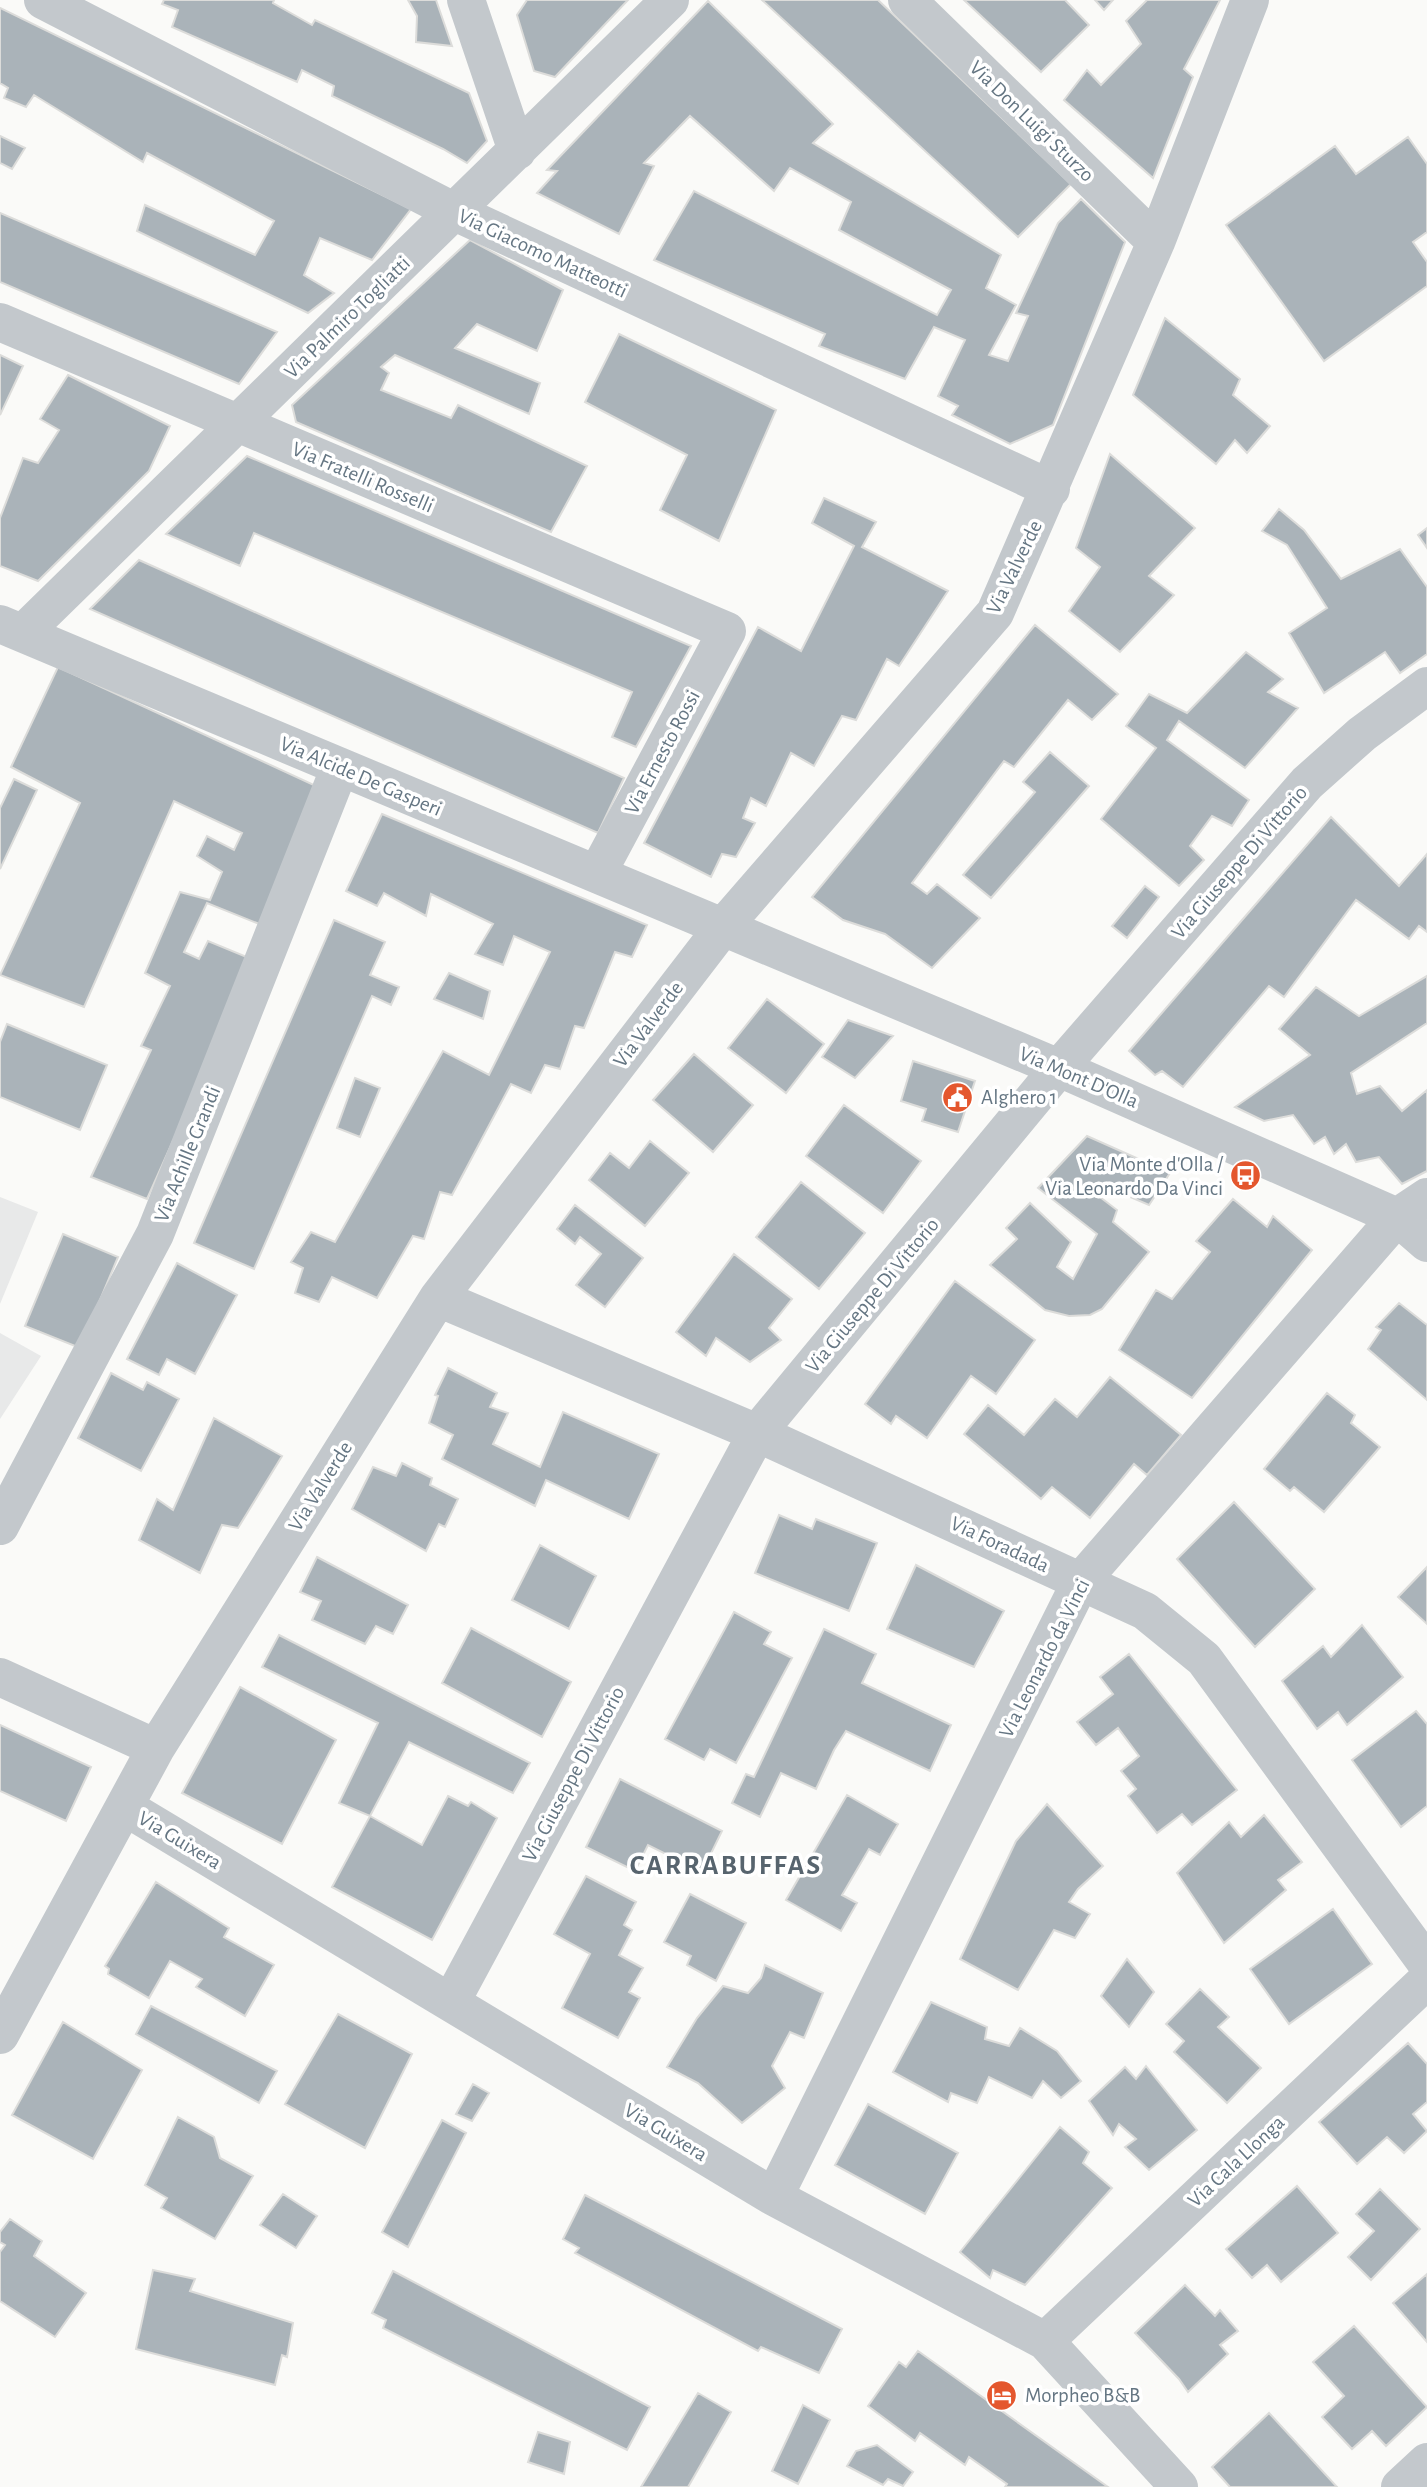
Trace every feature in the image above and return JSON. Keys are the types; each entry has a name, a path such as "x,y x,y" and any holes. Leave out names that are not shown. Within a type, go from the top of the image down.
{"street":[{"name":"Via Giacomo Matteotti","path":"43,0 456,212 1051,489"},
{"path":"466,0 517,151"},
{"name":"Via Palmiro Togliatti","path":"11,628 237,424 670,0"},
{"name":"Via Don Luigi Sturzo","path":"907,0 1156,242"},
{"name":"Via Valverde","path":"0,2035 156,1748 438,1298 723,927 995,614 1156,242 1250,0"},
{"name":"Via Fratelli Rosselli","path":"0,322 727,631"},
{"name":"Via Alcide De Gasperi","path":"11,628 723,927"},
{"name":"Via Ernesto Rossi","path":"597,874 727,631"},
{"name":"Via Giuseppe Di Vittorio","path":"451,2002 758,1433 1059,1068 1307,783 1362,734 1427,686"},
{"name":"Via Achille Grandi","path":"0,1526 155,1234 340,767"},
{"name":"Via Mont D'Olla","path":"723,927 1059,1068 1412,1207 1427,1243"},
{"name":"Via Leonardo da Vinci","path":"774,2197 1081,1581 1412,1207"},
{"name":"Via Foradada","path":"438,1298 758,1433 1145,1611 1204,1659 1427,1964"},
{"path":"0,1677 156,1748"},
{"name":"Via Guixera","path":"125,1807 774,2197 1045,2341 1179,2487"},
{"name":"Via Cala Llonga","path":"1045,2341 1427,1980"},
{"path":"1400,2487 1427,2462"}],"shaded area":[{"path":"0,1197 38,1212 0,1304"},
{"path":"0,1333 41,1356 0,1419"}],"building":[{"path":"164,0 274,0 273,3 312,25 315,20 469,93 487,141 467,163 332,96 334,86 302,70 297,82 172,27 178,10 162,4"},
{"path":"408,0 436,0 452,46 416,42 417,16"},
{"path":"527,0 628,0 555,77 534,71 517,15"},
{"path":"762,0 878,0 1071,184 1018,237"},
{"path":"964,0 1065,0 1089,25 1041,72"},
{"path":"1095,0 1113,0 1104,10"},
{"path":"1147,0 1220,0 1184,69 1193,77 1153,178 1064,100 1087,70 1101,85 1141,44 1126,21"},
{"path":"708,1 833,124 813,143 1001,255 986,288 1016,305 989,355 1008,361 1028,316 1016,313 1058,223 1081,199 1125,242 1053,425 1010,444 952,415 958,406 938,396 965,340 934,327 905,379 819,346 825,334 654,260 694,191 937,315 951,290 839,230 851,202 790,168 774,191 690,116 644,163 654,166 619,234 537,193 557,171 547,170"},
{"path":"0,8 411,209 372,260 320,238 304,275 334,293 308,313 137,231 145,205 255,255 274,221 147,153 143,162 34,95 26,107 4,98 8,88 0,83"},
{"path":"0,136 25,148 12,169 0,163"},
{"path":"1408,137 1427,164 1427,232 1413,242 1427,262 1427,286 1324,361 1226,225 1335,146 1356,174"},
{"path":"0,213 277,332 239,384 0,282"},
{"path":"470,240 563,290 537,351 477,324 455,348 540,383 529,414 395,355 381,367 389,373 381,390 451,418 458,405 587,466 551,532 296,422 292,405"},
{"path":"1165,318 1240,379 1233,395 1270,426 1247,453 1235,440 1216,464 1133,395"},
{"path":"619,334 776,410 719,541 660,510 687,455 585,402"},
{"path":"0,355 23,366 0,415"},
{"path":"68,375 170,426 149,471 38,581 0,566 0,518 23,458 38,463 59,430 40,419"},
{"path":"1110,454 1195,528 1149,576 1174,595 1120,652 1069,611 1100,567 1076,548"},
{"path":"247,456 691,646 636,747 612,737 632,692 254,533 240,566 166,534"},
{"path":"824,498 876,522 862,547 948,591 899,666 887,659 856,720 842,716 814,766 791,753 766,806 751,798 743,818 755,823 736,857 722,854 711,877 644,843 758,627 801,651 854,546 812,523"},
{"path":"1279,509 1304,530 1341,579 1400,549 1427,587 1427,654 1400,673 1385,652 1324,693 1289,633 1327,608 1287,545 1262,531"},
{"path":"1427,528 1427,548 1418,535"},
{"path":"139,560 624,778 598,833 90,609"},
{"path":"1035,625 1118,694 1092,720 1068,700 1014,767 1004,761 912,883 927,894 937,884 980,918 932,968 885,934 843,920 812,897"},
{"path":"1246,652 1283,679 1268,692 1298,708 1245,768 1179,721 1167,740 1249,800 1232,826 1212,816 1190,846 1204,860 1179,886 1101,819 1156,748 1126,726 1149,694 1187,713"},
{"path":"58,667 329,792 269,928 207,903 184,952 199,959 208,941 254,960 147,1199 91,1177 151,1050 141,1046 170,986 145,973 180,892 210,900 222,872 197,856 207,836 234,850 242,833 174,801 84,1007 0,975 80,803 11,767"},
{"path":"1050,752 1089,786 991,898 963,875 1035,792 1023,782"},
{"path":"14,779 37,790 0,869 0,808"},
{"path":"382,814 647,925 632,957 615,952 584,1028 575,1026 560,1069 545,1065 531,1093 511,1084 452,1195 440,1192 424,1239 413,1236 377,1298 332,1277 319,1302 295,1293 303,1268 291,1262 311,1232 335,1242 443,1051 489,1075 550,952 514,936 503,965 475,954 493,924 431,894 426,916 384,893 377,906 346,891"},
{"path":"1331,817 1399,886 1427,854 1427,932 1419,926 1409,939 1356,900 1284,997 1269,986 1183,1087 1162,1071 1155,1075 1129,1051"},
{"path":"1145,886 1159,897 1127,938 1112,926"},
{"path":"334,920 385,942 370,975 399,987 391,1005 372,996 254,1269 194,1243"},
{"path":"449,973 490,991 483,1019 434,999"},
{"path":"1427,976 1427,1023 1351,1073 1357,1094 1380,1086 1402,1111 1427,1090 1427,1171 1402,1184 1379,1157 1356,1162 1346,1144 1334,1154 1325,1137 1314,1144 1293,1115 1264,1121 1235,1107 1310,1055 1279,1029 1316,987 1359,1016"},
{"path":"767,999 824,1044 786,1093 728,1048"},
{"path":"848,1020 893,1036 855,1078 822,1057"},
{"path":"7,1024 107,1065 80,1130 0,1097 0,1042"},
{"path":"694,1054 753,1105 713,1152 653,1100"},
{"path":"913,1061 975,1081 958,1132 922,1121 926,1109 901,1101"},
{"path":"355,1078 380,1088 360,1137 337,1128"},
{"path":"844,1105 921,1161 883,1213 806,1156"},
{"path":"1087,1136 1170,1173 1149,1205 1107,1187 1100,1197 1117,1210 1113,1222 1149,1252 1102,1309 1090,1315 1069,1316 1045,1310 990,1265 1017,1239 1006,1228 1030,1203 1071,1242 1057,1267 1073,1279 1097,1234 1038,1188"},
{"path":"650,1141 689,1173 645,1226 589,1180 610,1153 629,1168"},
{"path":"801,1182 865,1233 819,1289 756,1237"},
{"path":"1233,1199 1267,1227 1273,1216 1312,1250 1192,1398 1119,1350 1156,1290 1172,1299 1210,1252 1196,1241"},
{"path":"575,1205 643,1258 605,1307 576,1285 601,1254 580,1237 575,1244 557,1229"},
{"path":"63,1234 118,1257 80,1348 25,1326"},
{"path":"734,1254 792,1299 769,1328 781,1340 750,1362 716,1338 706,1356 676,1332"},
{"path":"177,1263 237,1295 195,1374 167,1359 159,1375 127,1359"},
{"path":"955,1281 1035,1340 996,1394 971,1376 927,1438 896,1416 891,1424 865,1404"},
{"path":"1399,1303 1427,1325 1427,1400 1368,1349 1381,1330 1376,1327"},
{"path":"448,1368 497,1393 490,1407 508,1413 493,1444 540,1467 563,1412 659,1454 629,1519 546,1480 535,1506 442,1459 453,1435 429,1423 438,1396 435,1395"},
{"path":"111,1373 143,1390 147,1382 179,1399 141,1471 78,1438"},
{"path":"1110,1377 1181,1435 1147,1475 1134,1464 1090,1518 1052,1487 1041,1499 964,1434 988,1405 1024,1435 1055,1399 1077,1417"},
{"path":"1327,1393 1355,1415 1351,1423 1380,1447 1324,1512 1294,1487 1290,1491 1264,1469"},
{"path":"214,1418 282,1456 238,1528 222,1525 200,1573 139,1540 157,1499 173,1510"},
{"path":"402,1463 432,1478 430,1485 458,1499 445,1527 439,1524 426,1551 352,1509 373,1467 396,1476"},
{"path":"1234,1502 1315,1589 1255,1647 1177,1559"},
{"path":"779,1515 812,1529 816,1519 877,1543 849,1611 755,1573"},
{"path":"540,1545 596,1576 569,1629 512,1600"},
{"path":"317,1557 408,1605 393,1634 376,1626 365,1644 312,1620 321,1601 300,1592"},
{"path":"916,1565 1004,1611 974,1667 887,1629"},
{"path":"1427,1567 1427,1624 1398,1597"},
{"path":"734,1612 771,1632 764,1644 792,1658 736,1763 710,1749 704,1760 665,1739"},
{"path":"1362,1625 1403,1677 1347,1725 1338,1712 1317,1729 1282,1681 1323,1646 1331,1657"},
{"path":"471,1628 571,1682 542,1737 442,1683"},
{"path":"824,1629 876,1654 862,1683 951,1725 930,1771 846,1731 816,1789 781,1773 760,1817 732,1803 746,1774 754,1777"},
{"path":"279,1635 530,1763 513,1793 409,1742 370,1816 339,1803 378,1723 262,1667"},
{"path":"1129,1654 1237,1790 1192,1825 1182,1814 1157,1833 1128,1796 1136,1789 1121,1771 1139,1756 1118,1728 1096,1745 1077,1722 1113,1694 1100,1677"},
{"path":"240,1687 336,1740 282,1844 182,1793"},
{"path":"1416,1711 1427,1724 1427,1806 1401,1827 1352,1760"},
{"path":"0,1725 91,1767 66,1821 0,1791"},
{"path":"620,1779 722,1831 702,1872 648,1845 635,1871 586,1847"},
{"path":"847,1795 898,1824 880,1855 869,1849 842,1895 857,1903 841,1931 786,1900"},
{"path":"448,1796 468,1806 471,1802 497,1818 432,1940 332,1887 370,1816 422,1845"},
{"path":"1047,1804 1103,1866 1078,1889 1069,1902 1090,1914 1075,1938 1054,1930 1018,1990 960,1959 1016,1841"},
{"path":"1264,1815 1302,1862 1278,1880 1286,1890 1224,1943 1177,1873 1229,1822 1241,1837"},
{"path":"586,1876 636,1902 624,1925 632,1930 619,1955 643,1968 629,1992 640,1998 618,2038 562,2008 590,1954 554,1934"},
{"path":"156,1882 229,1928 224,1937 274,1965 245,2016 196,1987 202,1979 170,1961 149,1998 108,1974 109,1969 105,1966"},
{"path":"690,1894 746,1923 716,1981 687,1965 691,1956 664,1942"},
{"path":"1333,1909 1372,1964 1289,2024 1250,1969"},
{"path":"1127,1959 1154,1992 1129,2027 1101,1996"},
{"path":"765,1965 823,1993 804,2038 790,2032 772,2066 785,2088 742,2123 698,2083 667,2067 697,2018 723,1986 748,1993 761,1978"},
{"path":"1200,1989 1229,2017 1218,2027 1261,2068 1227,2103 1174,2052 1184,2041 1166,2024"},
{"path":"931,2002 987,2027 985,2039 1009,2046 1020,2028 1057,2051 1081,2081 1061,2098 1043,2081 1032,2098 989,2077 977,2103 951,2093 948,2102 893,2072"},
{"path":"151,2006 277,2071 259,2103 136,2034"},
{"path":"338,2014 412,2054 365,2148 285,2104"},
{"path":"63,2022 142,2070 93,2159 12,2115"},
{"path":"1408,2043 1427,2064 1427,2102 1413,2114 1427,2131 1404,2153 1387,2137 1357,2164 1319,2122"},
{"path":"1146,2066 1197,2130 1149,2170 1125,2147 1136,2139 1119,2124 1113,2135 1089,2101 1125,2067 1136,2079"},
{"path":"473,2084 489,2093 472,2121 456,2114"},
{"path":"868,2104 958,2153 925,2214 835,2165"},
{"path":"178,2117 214,2137 220,2158 253,2176 215,2239 161,2208 167,2198 145,2185"},
{"path":"442,2120 466,2133 408,2247 382,2232"},
{"path":"1060,2127 1089,2152 1083,2163 1112,2188 1025,2285 993,2270 990,2278 960,2252"},
{"path":"1297,2186 1338,2233 1281,2282 1267,2265 1252,2278 1226,2249"},
{"path":"1380,2189 1420,2229 1371,2280 1348,2257 1374,2231 1356,2214"},
{"path":"283,2194 317,2216 296,2248 260,2225"},
{"path":"585,2195 842,2329 819,2373 761,2347 758,2351 575,2253 579,2248 563,2239"},
{"path":"10,2219 42,2241 34,2256 86,2293 55,2337 0,2301 0,2252 5,2245 0,2242 0,2232"},
{"path":"153,2270 195,2279 190,2291 293,2323 287,2357 282,2355 275,2385 136,2349"},
{"path":"393,2271 650,2407 627,2450 383,2328 386,2320 372,2313"},
{"path":"1427,2274 1427,2342 1393,2303"},
{"path":"1185,2285 1215,2316 1220,2310 1238,2331 1220,2345 1228,2354 1188,2392 1135,2333"},
{"path":"1354,2326 1427,2407 1386,2446 1372,2431 1352,2449 1322,2417 1344,2396 1313,2362"},
{"path":"918,2351 1108,2487 1005,2487 1007,2484 969,2457 965,2465 920,2433 915,2441 868,2406 899,2362 906,2367"},
{"path":"698,2393 731,2412 688,2487 641,2487"},
{"path":"803,2405 830,2420 798,2484 772,2471"},
{"path":"1269,2413 1337,2487 1230,2487 1212,2467"},
{"path":"538,2432 570,2442 564,2474 528,2462"},
{"path":"877,2445 913,2472 903,2486 888,2479 883,2485 847,2466 856,2451"}],"place":[{"name":"Alghero 1","path":"958,1097"},
{"name":"Via Monte d'Olla / Via Leonardo Da Vinci","path":"1246,1176"},
{"name":"Morpheo B&B","path":"1002,2395"}],"district":[{"name":"CARRABUFFAS","path":"726,1864"}]}
